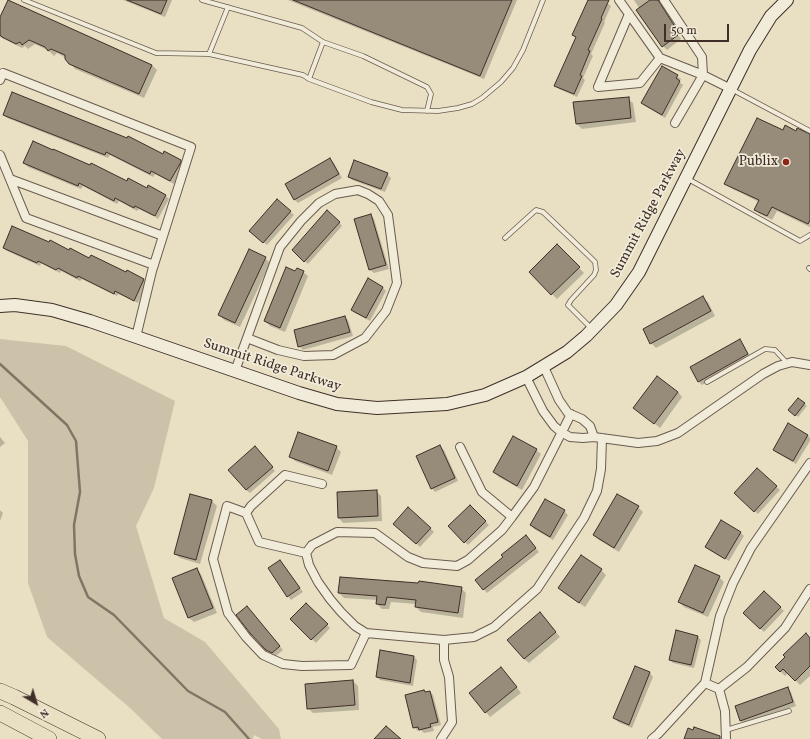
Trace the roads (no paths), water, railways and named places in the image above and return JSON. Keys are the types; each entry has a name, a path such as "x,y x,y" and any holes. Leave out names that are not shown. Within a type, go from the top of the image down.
{"highway":[{"path":"0,692 14,697 98,739"},
{"path":"0,713 49,739"}],"street":[{"path":"619,0 660,58 703,75 731,89"},
{"path":"664,0 702,57 703,75 675,123"},
{"name":"Summit Ridge Parkway","path":"0,306 15,305 52,310 90,321 299,393 337,404 377,408 447,404 485,395 526,377 567,352 592,330 616,305 639,272 750,50 771,16 787,0"},
{"path":"629,14 598,87 640,83 660,58"},
{"path":"0,80 3,73 191,147 154,265 136,337"},
{"path":"0,155 26,218 154,265"},
{"path":"10,178 163,236"},
{"path":"235,371 280,247 301,220 319,203 335,194 358,190 379,201 388,215 397,283 386,311 365,338 333,355 304,356 278,350 247,338"},
{"path":"526,377 543,411 554,426 561,432 570,436 584,438 598,437 638,443 658,441 678,433 778,366 792,362 810,365"},
{"path":"544,367 559,400 568,413 571,414 582,419 590,426 598,437 601,469 597,491 584,518 537,589 494,627 474,637 444,640 366,632 355,626 341,612 318,582 309,565 306,552 312,544 337,532 375,532 408,557 423,563 457,566 468,560 502,530 534,487 571,414"},
{"path":"460,447 482,492 512,517"},
{"path":"652,739 705,683 720,616 733,583 751,548 810,463"},
{"path":"246,513 285,476 322,484"},
{"path":"306,552 259,542 246,513 227,506 213,558 228,613 246,637 263,655 283,664 302,666 351,665 366,632"},
{"path":"719,689 747,667 785,628 810,589"},
{"path":"441,739 452,722 449,677 444,660 444,640"},
{"path":"705,683 719,689"},
{"path":"719,689 725,711 726,739"}],"lane":[{"path":"24,0 156,53 209,54 303,75 309,79 371,102 402,110 427,111 458,108 472,104 482,98 501,82 513,68 523,50 543,0"},
{"path":"202,0 302,28 323,42 363,56 427,87 432,94 427,111"},
{"path":"209,54 228,7"},
{"path":"309,79 323,42"},
{"path":"731,89 810,130"},
{"path":"686,178 800,241 810,235"},
{"path":"505,238 536,210 543,212 595,262 596,270 594,275 568,305 592,330"},
{"path":"708,382 765,349 774,350 787,364"},
{"path":"726,730 789,711"}],"waterway":[{"path":"0,364 67,425 76,441 80,492 74,525 75,554 79,576 88,597 114,615 188,691 225,712 249,739"}],"place":[{"name":"Publix","path":"786,162"}]}
